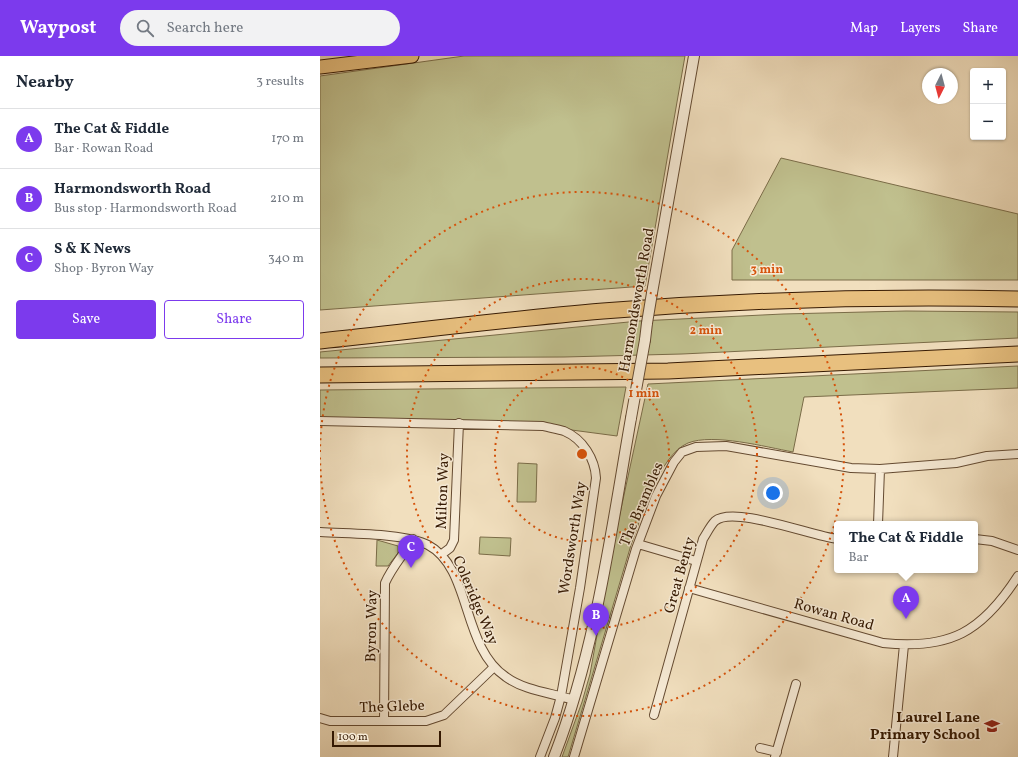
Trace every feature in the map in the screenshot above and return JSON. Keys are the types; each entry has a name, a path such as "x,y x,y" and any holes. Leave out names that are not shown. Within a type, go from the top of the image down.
{"highway":[{"path":"320,340 514,319 671,307 826,300 1018,299"},
{"path":"320,375 668,371 1018,354"}],"main road":[{"path":"320,67 412,56"}],"street":[{"name":"Harmondsworth Road","path":"554,757 574,700 600,594 694,56"},
{"name":"Wordsworth Way","path":"320,421 543,426 564,431 575,437 583,446 594,465 596,478 561,696 555,718 540,757"},
{"name":"Milton Way","path":"442,554 450,548 454,540 459,423"},
{"name":"The Brambles","path":"574,757 638,544 656,496 674,462 682,452 689,449 726,446 851,468 880,469 956,463 987,456 1018,454"},
{"path":"878,521 880,469"},
{"name":"Great Benty","path":"654,715 703,539 716,521 726,516 742,516 770,522 824,538 834,539"},
{"name":"Coleridge Way","path":"320,532 413,539 429,545 442,554 456,581 481,651 493,668 513,682 574,700"},
{"name":"Byron Way","path":"384,721 385,583 390,572 403,556 413,539"},
{"path":"978,539 992,541 1018,550"},
{"path":"638,544 696,561"},
{"name":"Rowan Road","path":"689,588 883,643 904,645 934,643 960,634 978,625 993,611 1017,579"},
{"path":"894,757 904,645"},
{"name":"The Glebe","path":"320,718 330,721 426,721 444,715 493,668"},
{"path":"760,748 776,754 796,684"}],"green space":[{"path":"464,56 685,56 645,286 320,310 320,76"},
{"path":"781,158 1018,214 1018,280 732,280 732,250"},
{"path":"906,311 1018,312 1018,338 682,354 564,357 320,358 320,352 639,321 783,314"},
{"path":"1018,366 1018,388 804,397 793,452 755,444 711,439 688,443 678,450 668,460 652,488 631,545 568,757 562,757 582,702 590,674 613,546 648,384"},
{"path":"626,387 617,436 564,429 320,418 320,390"},
{"path":"518,463 537,464 536,502 517,502"},
{"path":"480,537 511,538 510,556 479,554"},
{"path":"377,540 398,546 398,553 388,566 376,566"}],"place":[{"name":"S & K News","path":"411,568"},
{"name":"The Cat & Fiddle","path":"906,619"},
{"name":"Harmondsworth Road","path":"596,636"},
{"name":"Laurel Lane Primary School","path":"992,726"}]}
